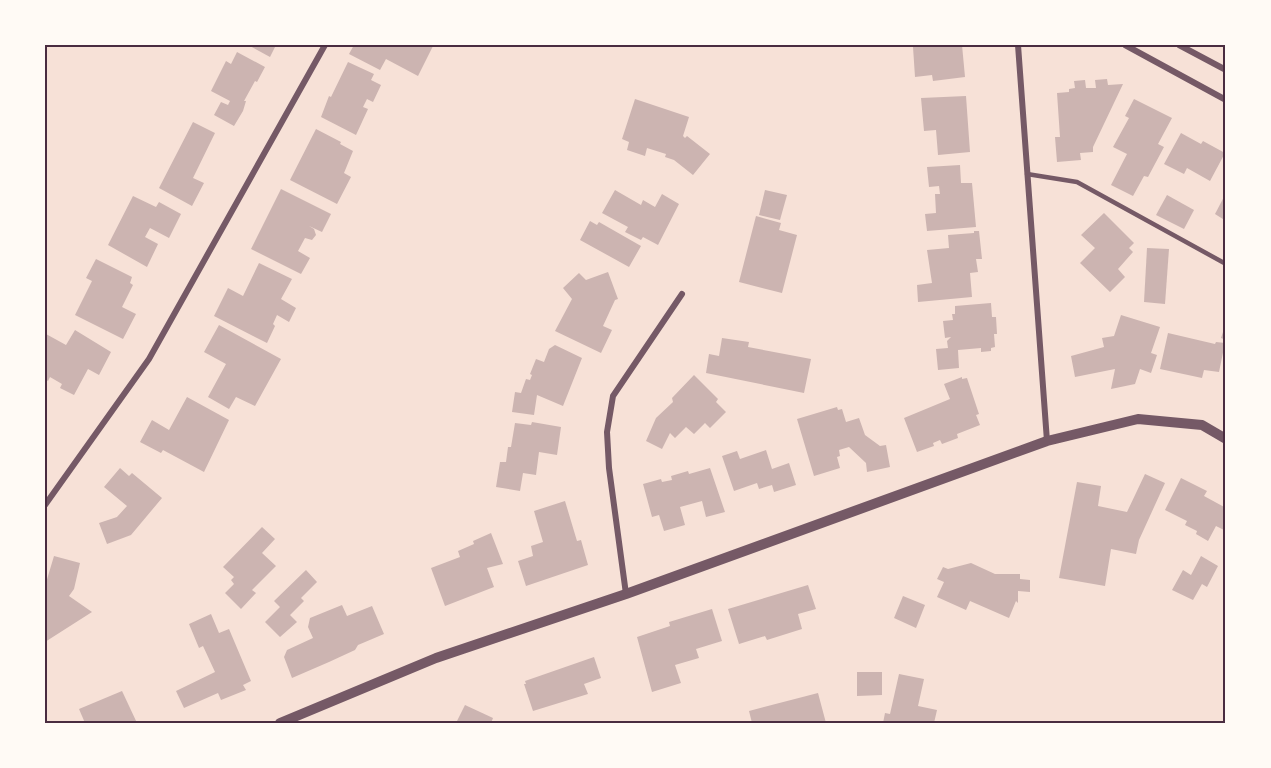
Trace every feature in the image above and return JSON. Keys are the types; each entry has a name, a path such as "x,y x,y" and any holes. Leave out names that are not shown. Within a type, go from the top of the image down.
{"street":[{"path":"45,505 149,359 326,45"},
{"path":"1018,45 1047,441"},
{"path":"1125,45 1226,100"},
{"path":"1179,45 1226,70"},
{"path":"626,594 609,468 607,432 613,396 682,294"},
{"path":"280,723 436,658 626,594 1047,441 1138,419 1202,425 1226,439"}],"lane":[{"path":"1027,174 1077,182 1226,264"}],"building":[{"path":"248,45 276,45 270,57"},
{"path":"354,45 433,46 418,76 386,59 380,70 349,54"},
{"path":"962,45 965,77 933,81 932,75 915,77 913,47"},
{"path":"237,52 265,67 244,101 246,101 243,111 234,126 214,115 221,102 228,105 230,101 211,91 226,61 231,64"},
{"path":"348,62 374,74 371,80 381,85 373,102 367,99 363,107 368,109 356,135 321,117 329,96 331,97"},
{"path":"1107,79 1108,85 1123,84 1093,147 1093,152 1080,153 1081,160 1057,162 1055,137 1060,137 1057,93 1069,92 1069,89 1075,88 1074,81 1085,80 1086,88 1096,88 1095,80"},
{"path":"966,96 970,152 938,155 936,130 924,131 921,98"},
{"path":"635,99 689,117 683,136 685,138 687,136 710,154 693,175 674,160 665,157 666,154 647,148 645,156 627,150 629,142 622,139"},
{"path":"1134,99 1172,118 1158,144 1164,147 1148,177 1144,176 1133,196 1111,185 1127,154 1113,147 1129,118 1125,116"},
{"path":"193,122 215,133 193,178 204,183 192,206 159,188"},
{"path":"316,129 353,151 344,173 351,177 337,204 290,180"},
{"path":"1181,133 1201,144 1203,141 1225,153 1210,181 1187,168 1184,174 1164,164"},
{"path":"960,165 961,183 972,183 976,227 927,231 925,214 936,213 935,194 940,194 939,186 929,187 927,167"},
{"path":"281,189 331,214 322,232 309,226 314,229 316,235 312,240 305,238 298,251 310,258 301,274 251,249"},
{"path":"615,190 641,205 643,200 655,207 662,194 679,204 658,245 643,237 641,240 625,232 628,227 602,213"},
{"path":"765,190 787,195 780,220 759,215"},
{"path":"1226,193 1226,221 1215,214"},
{"path":"1167,195 1194,210 1184,229 1156,215"},
{"path":"133,196 156,207 159,202 181,214 169,238 150,228 145,237 158,244 147,267 108,245"},
{"path":"1104,213 1134,243 1129,248 1133,252 1118,269 1125,277 1110,292 1080,263 1095,248 1081,235"},
{"path":"756,216 781,223 779,230 797,235 782,293 739,282"},
{"path":"590,221 597,225 599,222 641,246 629,267 580,240"},
{"path":"974,231 979,231 982,259 976,259 978,272 970,273 972,297 918,302 917,285 932,283 927,250 949,248 948,235 974,233"},
{"path":"1147,248 1169,249 1165,304 1144,302"},
{"path":"96,259 132,277 130,283 133,285 122,307 136,314 123,339 75,315 92,281 86,278"},
{"path":"259,263 292,279 281,299 296,308 289,322 277,315 273,324 275,326 267,343 214,316 228,288 243,296"},
{"path":"608,272 618,299 615,300 603,326 612,330 601,353 555,331 572,299 563,288 579,273 586,280"},
{"path":"991,303 992,317 996,317 995,347 991,348 991,351 981,352 981,348 958,350 959,368 938,370 936,349 948,348 947,341 951,337 945,338 943,321 953,320 952,314 955,314 955,306"},
{"path":"1121,315 1160,327 1151,353 1157,355 1151,373 1140,369 1135,384 1111,389 1115,369 1075,377 1071,356 1104,347 1102,338 1114,336"},
{"path":"1226,323 1226,340 1221,338"},
{"path":"219,325 281,359 255,406 236,397 229,409 208,397 226,364 204,352"},
{"path":"75,330 111,352 99,375 88,369 74,395 60,388 62,384 50,377 48,381 45,379 45,336 46,334 66,345"},
{"path":"1168,333 1215,344 1216,342 1225,343 1219,372 1204,370 1202,378 1160,369"},
{"path":"722,338 749,342 748,347 811,359 804,393 706,373 709,354 719,356"},
{"path":"555,345 582,358 563,406 537,395 534,415 512,412 515,392 521,393 526,379 530,380 536,359 544,362 549,349"},
{"path":"694,375 718,399 716,402 726,412 710,428 705,423 694,434 686,427 675,438 670,433 662,449 646,441 656,418 673,402 672,398"},
{"path":"962,377 962,379 967,378 979,414 976,415 980,425 957,434 958,438 942,444 940,440 933,443 934,446 917,452 904,418 950,399 944,384"},
{"path":"187,397 229,420 204,472 163,450 161,453 140,442 152,420 169,430"},
{"path":"837,407 838,410 842,409 846,422 859,418 865,435 880,446 886,445 890,467 867,472 866,463 849,447 839,450 840,456 837,457 840,468 814,476 797,419"},
{"path":"532,422 561,427 557,455 539,452 536,475 523,473 520,491 496,487 500,462 506,462 515,423 531,425"},
{"path":"766,450 772,469 789,463 796,485 774,492 772,485 759,489 757,483 734,491 722,456 737,451 740,459"},
{"path":"120,468 129,476 132,473 162,498 131,535 107,544 99,523 117,517 127,506 104,487"},
{"path":"710,468 725,512 706,517 702,501 680,507 685,525 664,531 659,515 652,517 643,484 661,479 662,482 672,480 671,476"},
{"path":"1145,474 1165,483 1139,540 1136,554 1111,549 1105,586 1059,578 1077,482 1101,486 1098,506 1127,512"},
{"path":"1181,478 1207,491 1204,496 1226,508 1226,531 1216,526 1208,541 1196,534 1197,531 1185,525 1187,521 1165,510"},
{"path":"565,501 577,541 581,540 588,565 526,586 518,561 533,556 531,546 543,542 534,511"},
{"path":"262,527 275,539 262,553 276,566 252,590 256,593 241,609 225,593 234,584 231,580 234,577 223,567"},
{"path":"491,533 503,564 487,568 494,587 445,606 431,568 460,557 458,551"},
{"path":"54,556 80,563 74,589 69,596 92,612 45,642 45,586"},
{"path":"1201,556 1218,566 1207,587 1202,584 1193,600 1172,590 1183,570 1191,575"},
{"path":"971,563 995,574 1020,574 1020,579 1030,580 1030,592 1018,591 1018,603 1016,601 1009,618 970,601 966,610 937,597 944,582 937,579 943,567 948,569"},
{"path":"306,570 317,582 301,598 304,601 290,615 297,622 280,637 265,622 280,607 274,601"},
{"path":"808,585 816,609 798,614 802,629 767,640 765,636 739,644 728,609"},
{"path":"903,596 925,605 916,628 894,618"},
{"path":"342,605 347,616 372,606 384,634 358,645 355,650 292,678 284,657 287,650 313,638 308,627 310,618"},
{"path":"712,609 722,641 696,649 699,658 675,665 681,683 652,692 637,637 670,626 669,622"},
{"path":"211,614 219,633 229,629 251,681 243,685 246,690 221,700 218,693 184,708 176,691 215,672 203,646 199,648 189,624"},
{"path":"594,657 601,678 584,684 588,694 533,711 525,681"},
{"path":"857,672 882,672 882,695 857,696"},
{"path":"899,674 924,679 918,706 937,710 934,723 883,723 885,713 890,714"},
{"path":"122,691 137,723 85,723 79,709"},
{"path":"818,693 826,723 752,723 749,711"},
{"path":"465,705 493,718 491,723 456,723"}]}
